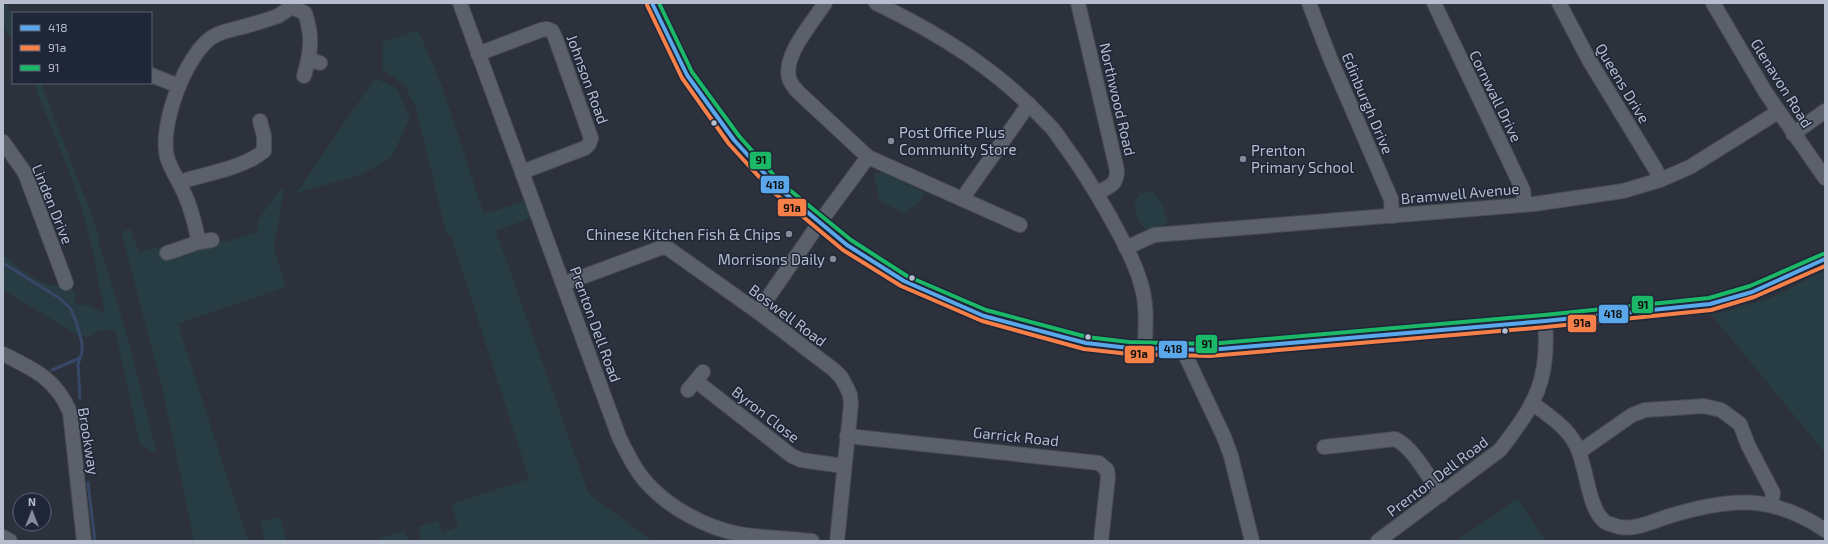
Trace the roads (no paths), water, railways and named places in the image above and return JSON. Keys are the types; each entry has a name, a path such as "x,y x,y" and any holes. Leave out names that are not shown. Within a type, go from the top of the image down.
{"street":[{"name":"Prenton Dell Road","path":"460,3 619,437 632,462 648,484 690,517 714,527 739,534 812,541"},
{"path":"652,3 687,75 710,110 734,140 776,186 846,245 904,281 984,316 1086,343 1144,349 1209,350 1545,321 1710,304 1752,292 1825,259"},
{"path":"825,3 792,54 788,64 789,80 797,91 868,157 1020,225"},
{"path":"876,3 921,25 959,48 988,69 1029,104 1050,125 1097,193 1134,265 1143,293 1146,329 1144,349"},
{"name":"Northwood Road","path":"1078,3 1116,170 1116,179 1114,183 1097,193"},
{"name":"Edinburgh Drive","path":"1309,3 1330,58 1391,199 1392,216"},
{"name":"Cornwall Drive","path":"1434,3 1523,190 1525,205"},
{"name":"Queens Drive","path":"1559,3 1589,60 1656,170 1660,180"},
{"name":"Glenavon Road","path":"1713,3 1778,112 1825,178"},
{"path":"167,253 206,241 186,196 170,168 165,141 172,104 179,86 200,49 214,35 278,16 290,5 305,13 310,29 314,61 304,76"},
{"name":"Johnson Road","path":"478,54 541,30 547,29 552,31 555,37 591,138 590,144 585,148 522,172"},
{"path":"152,75 179,86"},
{"path":"962,199 1029,104"},
{"path":"1793,134 1825,111"},
{"name":"Bramwell Avenue","path":"1126,248 1154,235 1525,205 1572,200 1623,191 1660,180 1690,167 1778,112"},
{"path":"179,182 222,170 257,157 264,151 265,144 259,121"},
{"name":"Linden Drive","path":"3,142 25,174 66,282"},
{"path":"758,312 820,222 868,157"},
{"name":"Boswell Road","path":"563,284 663,247 758,312 841,377 850,395 848,436 837,541"},
{"name":"Prenton Dell Road","path":"1378,541 1500,450 1532,403 1543,377 1546,360 1545,321"},
{"path":"1183,350 1224,437 1231,456 1252,541"},
{"name":"Brookway","path":"3,354 39,372 53,384 67,406 71,420 84,541"},
{"name":"Byron Close","path":"696,381 792,456 801,460 844,466"},
{"path":"1532,403 1567,431 1579,452 1596,510 1602,520 1614,526 1624,527 1642,525 1691,509 1716,504 1740,502 1782,507 1810,520 1825,530"},
{"path":"1579,452 1632,415 1645,410 1704,406 1721,410 1740,424 1748,445 1773,493 1771,505"},
{"name":"Garrick Road","path":"848,436 1099,463 1107,470 1108,477 1101,541"},
{"path":"1324,447 1395,439 1401,441 1441,495"},
{"path":"3,537 10,541"}],"waterway":[{"path":"3,263 59,298 70,308 76,321 82,343 82,352 78,364 80,398"},
{"path":"52,370 80,358"},
{"path":"81,411 85,452"},
{"path":"88,483 95,541"}],"place":[{"name":"Post Office Plus Community Store","path":"891,141"},
{"name":"Prenton Primary School","path":"1243,159"},
{"name":"Chinese Kitchen Fish & Chips","path":"789,234"},
{"name":"Morrisons Daily","path":"833,259"}]}
